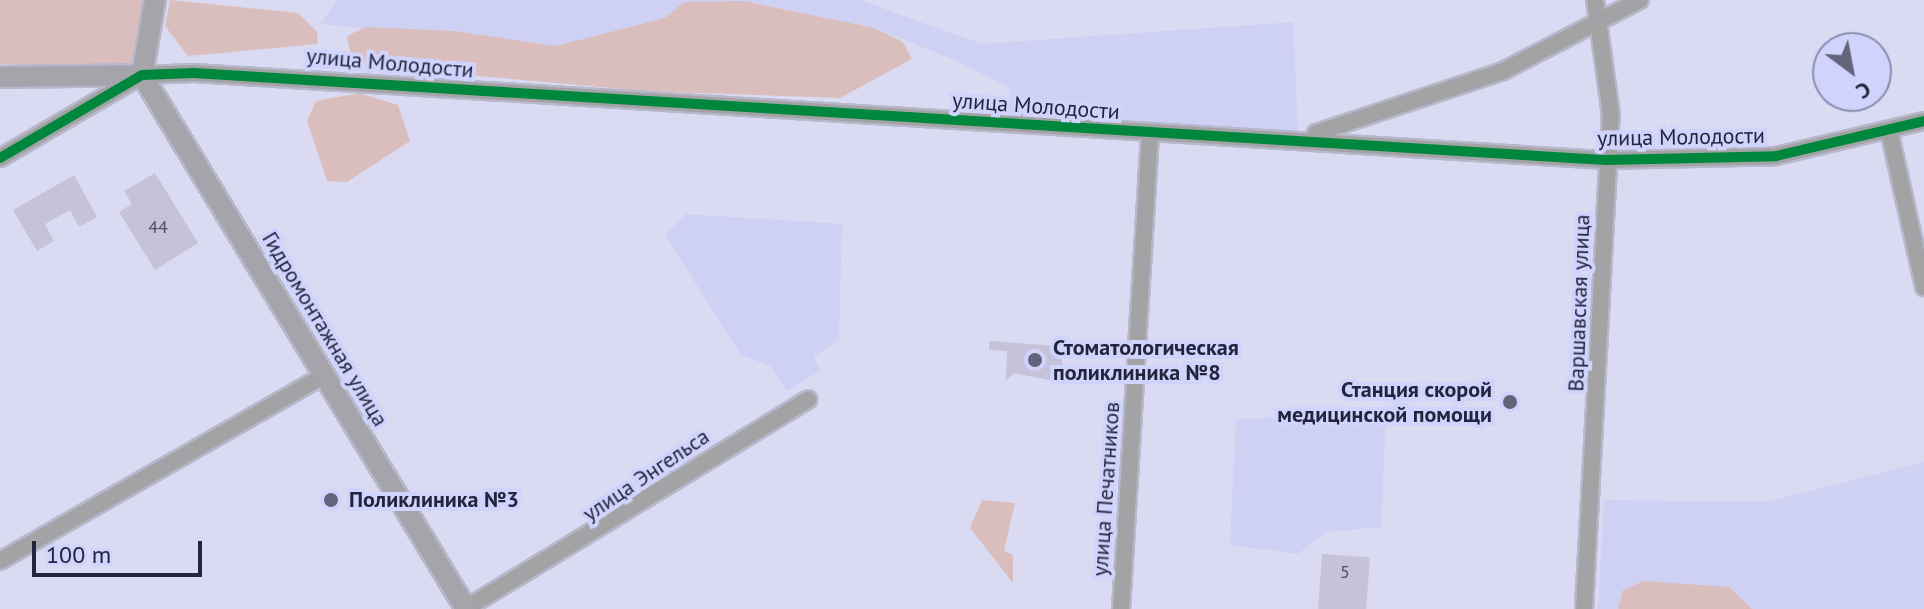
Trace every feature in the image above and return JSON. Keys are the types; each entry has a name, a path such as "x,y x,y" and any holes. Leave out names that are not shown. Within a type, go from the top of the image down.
{"main road":[{"path":"0,77 142,75 155,0"},
{"name":"Гидромонтажная улица","path":"142,75 466,609"}],"street":[{"name":"Варшавская улица","path":"1584,609 1610,77 1595,0"},
{"path":"1307,136 1503,71 1600,18 1640,0"},
{"name":"улица Молодости","path":"142,75 321,76 1150,133 1307,136 1606,160 1776,156 1924,121"},
{"path":"0,158 142,75"},
{"path":"1889,130 1924,287"},
{"name":"улица Печатников","path":"1121,609 1150,133"},
{"path":"0,561 323,376"},
{"name":"улица Энгельса","path":"466,609 808,400"}],"shaded area":[{"path":"0,0 150,0 138,62 128,68 0,64"},
{"path":"170,0 298,13 317,32 318,44 188,56 165,26"},
{"path":"337,0 860,0 982,44 1293,22 1298,131 1133,129 1008,116 1010,88 952,59 873,27 786,11 664,23 565,47 320,24"},
{"path":"743,1 875,28 903,42 912,59 840,98 644,91 369,66 351,56 347,36 365,27 454,31 556,46 665,18 684,2"},
{"path":"359,93 398,105 410,141 347,182 327,181 307,121 316,101"},
{"path":"686,214 842,224 839,340 814,357 820,371 787,391 770,366 741,355 665,235"},
{"path":"1298,417 1386,421 1381,527 1326,532 1298,554 1230,545 1236,419"},
{"path":"1924,462 1924,609 1598,609 1604,500 1765,502"},
{"path":"982,500 1015,503 1004,551 1013,555 1013,583 970,528"},
{"path":"1644,581 1729,587 1752,609 1618,609 1623,590"}],"building":[{"path":"155,173 198,243 155,270 119,212 132,204 124,191"},
{"path":"74,175 97,217 79,227 70,210 45,224 54,241 37,251 13,210"},
{"name":"Стоматологическая поликлиника №8","path":"989,341 1059,346 1063,366 1049,380 1014,373 1006,381 1007,351 989,350"},
{"path":"1447,386 1472,386 1472,401 1447,397"},
{"path":"1322,554 1370,557 1366,609 1318,609"}],"cycle path":[{"path":"0,158 142,75 194,73 1606,160 1776,156 1924,121"}],"place":[{"name":"Стоматологическая поликлиника №8","path":"1035,360"},
{"name":"Станция скорой медицинской помощи","path":"1510,402"},
{"name":"Поликлиника №3","path":"331,500"}]}
